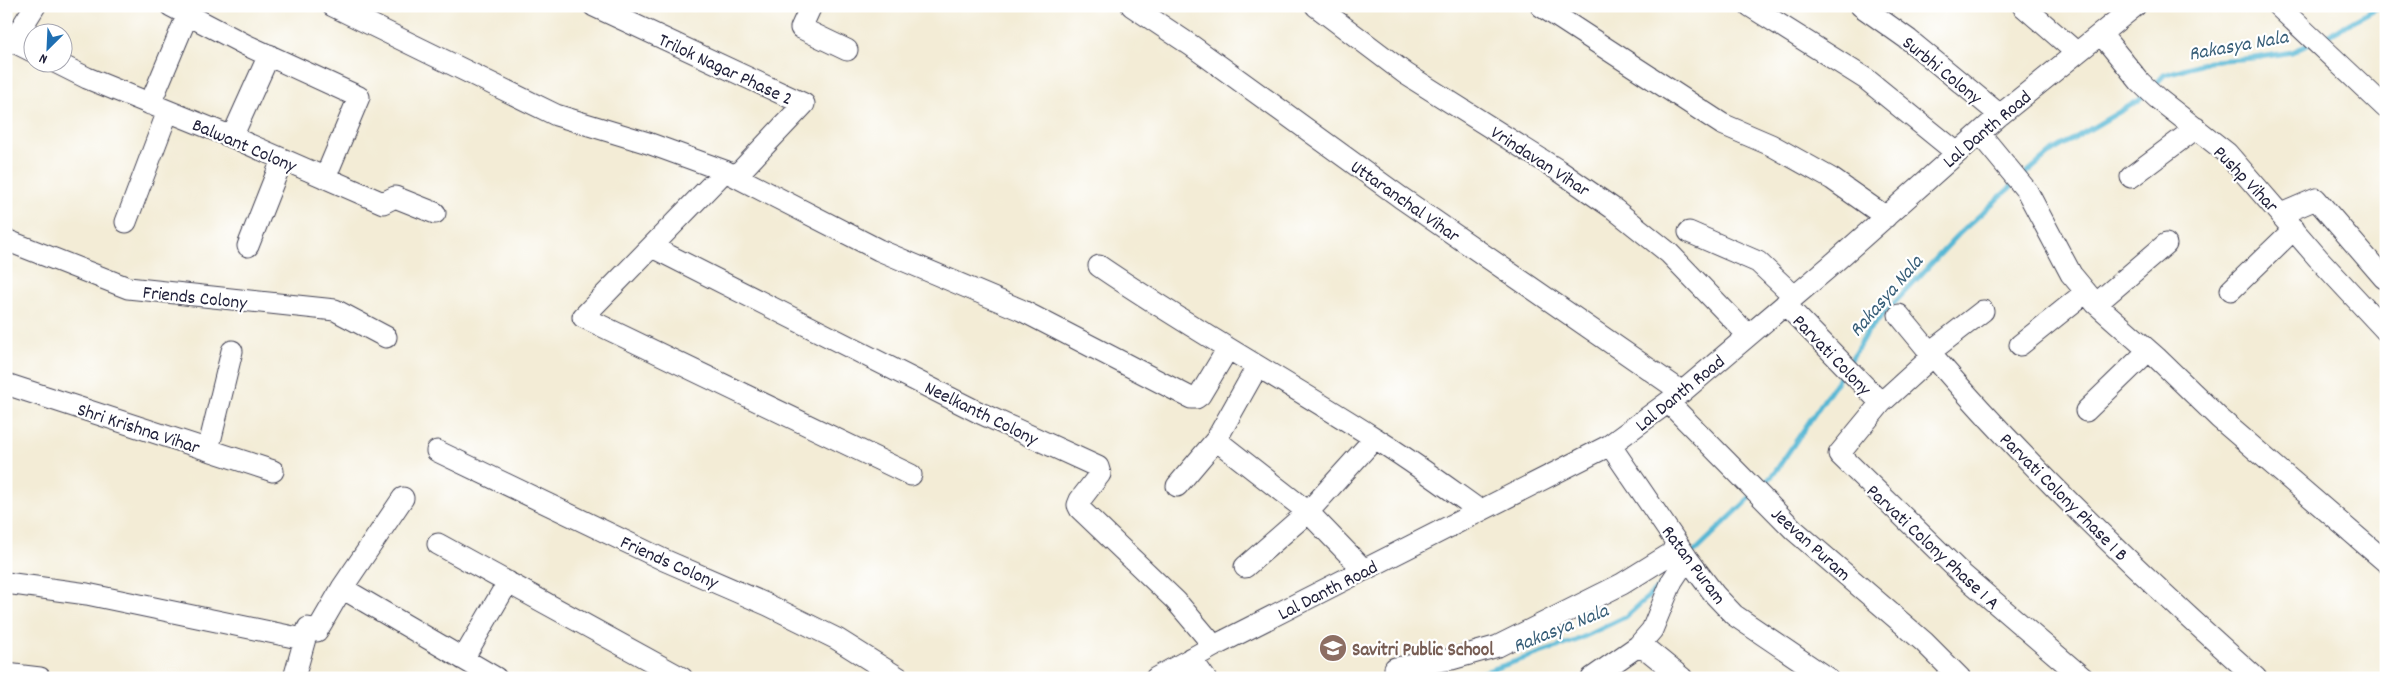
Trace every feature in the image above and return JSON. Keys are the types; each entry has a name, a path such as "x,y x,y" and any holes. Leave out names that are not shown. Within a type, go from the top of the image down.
{"street":[{"path":"22,46 9,40 34,6"},
{"name":"Trilok Nagar Phase 2","path":"594,6 804,104 730,173"},
{"path":"811,6 800,28 847,50"},
{"name":"Uttaranchal Vihar","path":"1132,6 1192,46 1676,397"},
{"name":"Vrindavan Vihar","path":"1316,6 1406,74 1558,170 1614,209 1669,254 1748,335"},
{"path":"1541,6 1722,124 1771,145 1832,179 1886,217"},
{"path":"1750,6 1866,79 1957,153"},
{"name":"Surbhi Colony","path":"1861,6 1909,40 2000,115"},
{"path":"2024,6 2076,53"},
{"name":"Lal Danth Road","path":"1156,678 1214,646 1610,445 1676,397 1886,217 2000,115 2135,6"},
{"path":"2278,6 2386,108"},
{"path":"337,7 556,115 648,143 730,173 879,250 1021,310 1190,398 1196,398 1200,395 1227,350"},
{"path":"126,222 159,108 179,11 359,97 325,178"},
{"name":"Pushp Vihar","path":"2101,34 2140,82 2226,154 2386,331"},
{"path":"232,137 269,55"},
{"name":"Balwant Colony","path":"72,70 232,137 383,203 395,197 435,213"},
{"path":"2131,177 2196,128"},
{"path":"1980,134 2027,191 2071,274 2091,298 2219,418 2386,562"},
{"path":"248,246 282,160"},
{"path":"730,173 652,247 583,317 910,474"},
{"path":"2231,290 2288,222 2316,199 2384,278"},
{"name":"Parvati Colony","path":"1689,232 1758,262 1837,358 1881,403"},
{"name":"Friends Colony","path":"6,240 128,288 335,310 386,337"},
{"path":"2020,345 2091,298 2166,244"},
{"name":"Neelkanth Colony","path":"652,247 978,412 1098,467 1100,474 1080,500 1078,505 1080,509 1176,601 1214,646"},
{"path":"1100,266 1154,304 1227,350 1375,438 1479,510"},
{"path":"1881,403 1932,354 1983,311"},
{"name":"Parvati Colony Phase 1 B","path":"1899,314 1983,414 2051,484 2176,606 2256,678"},
{"path":"208,450 232,351"},
{"path":"2086,411 2148,351"},
{"path":"1177,486 1216,440 1257,367"},
{"name":"Shri Krishna Vihar","path":"6,384 273,470"},
{"name":"Jeevan Puram","path":"1676,397 1749,483 1794,530 1924,642 1960,678"},
{"name":"Parvati Colony Phase 1 A","path":"1881,403 1840,450 1841,459 1963,575 2083,678"},
{"path":"1245,567 1308,512 1375,438"},
{"path":"1216,440 1308,512 1364,570"},
{"name":"Ratan Puram","path":"1610,445 1715,595 1734,615 1827,678"},
{"name":"Friends Colony","path":"437,451 664,560 837,639 899,678"},
{"path":"294,678 303,639 308,628 317,631 342,588 403,498"},
{"path":"438,544 682,678"},
{"path":"1604,675 1638,646 1652,630 1672,581 1682,550"},
{"path":"1395,668 1452,659 1498,646 1622,584 1672,553 1682,550"},
{"path":"6,582 87,594 303,639"},
{"path":"463,659 508,582"},
{"path":"342,588 496,678"},
{"path":"1638,646 1650,652 1682,678"},
{"path":"1192,658 1205,678"},
{"path":"6,674 40,678"}],"waterway":[{"name":"Rakasya Nala","path":"2320,40 2380,6"},
{"name":"Rakasya Nala","path":"2153,87 2164,75 2209,61 2254,58 2292,52 2310,44"},
{"name":"Rakasya Nala","path":"2022,177 2051,152 2138,101 2145,95"},
{"name":"Rakasya Nala","path":"1849,363 1867,332 1959,234 2015,183"},
{"name":"Rakasya Nala","path":"1759,489 1773,475 1843,372"},
{"name":"Rakasya Nala","path":"1691,555 1753,495"},
{"name":"Rakasya Nala","path":"1467,678 1575,641 1627,616 1662,584"}],"place":[{"name":"Savitri Public School","path":"1333,648"}]}
